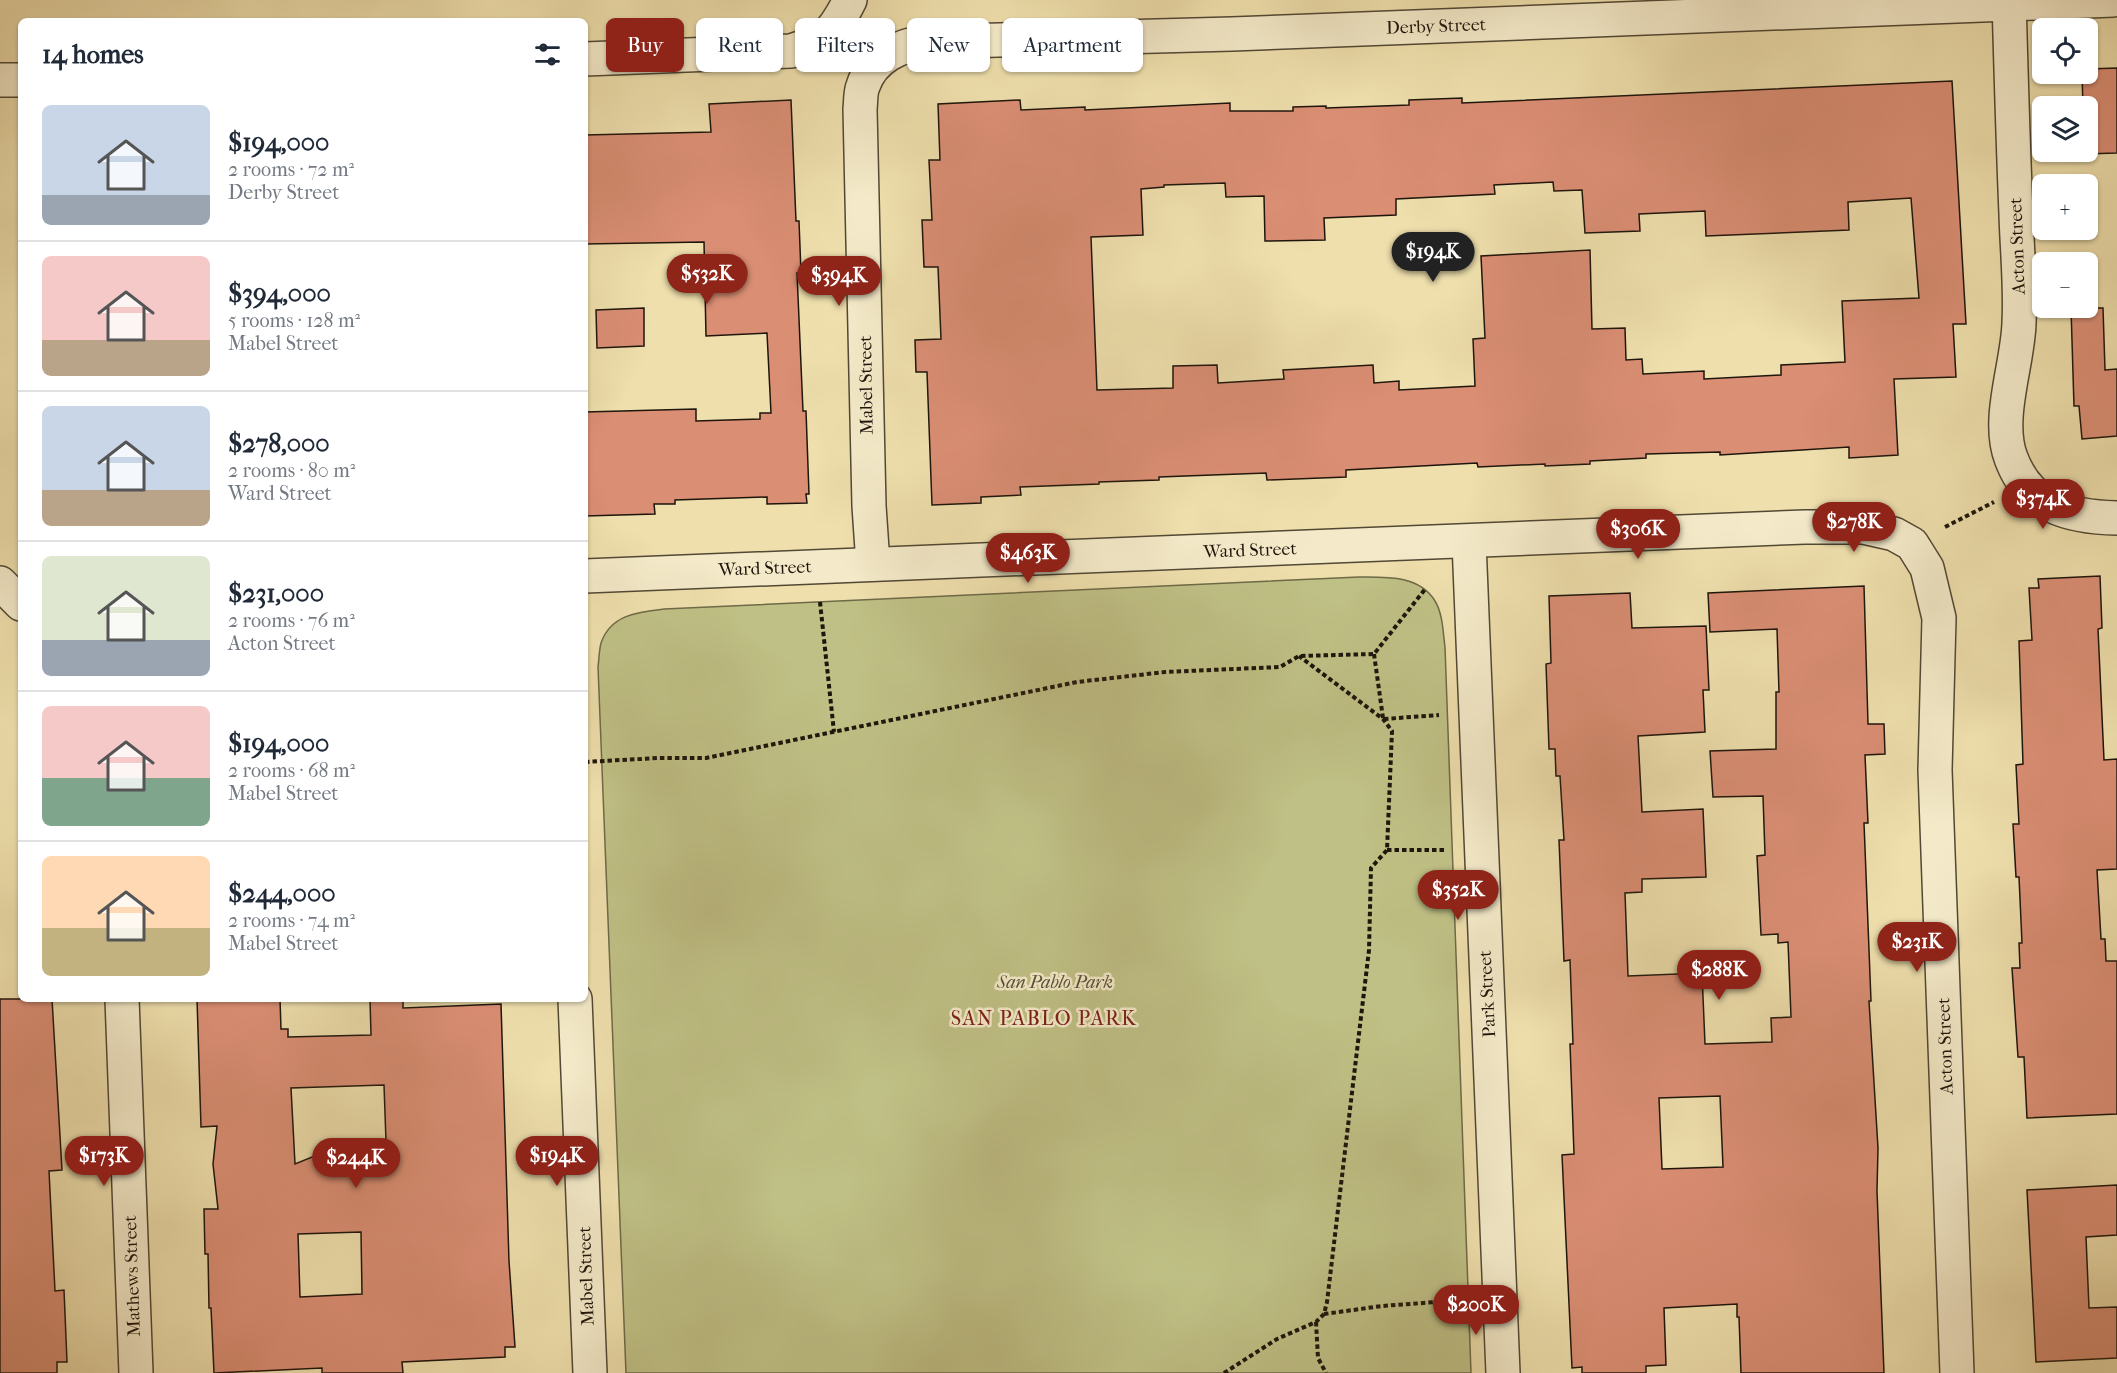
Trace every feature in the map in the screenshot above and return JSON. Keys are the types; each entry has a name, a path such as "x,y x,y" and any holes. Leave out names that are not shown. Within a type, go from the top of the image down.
{"street":[{"name":"Derby Street","path":"895,50 910,44 926,42 1232,34 2009,2 2112,0"},
{"name":"Acton Street","path":"2009,2 2019,324 2005,437 2010,458 2025,486"},
{"path":"588,59 791,51 817,43 843,14"},
{"name":"Mabel Street","path":"870,72 862,86 860,109 868,506 873,564"},
{"path":"0,80 18,80"},
{"path":"2025,486 2039,499 2059,510 2092,518 2117,518"},
{"name":"Ward Street","path":"588,576 1804,527 1863,527 1894,534 1912,544"},
{"name":"Park Street","path":"1469,542 1503,1373"},
{"name":"Acton Street","path":"1912,544 1927,568 1939,618 1935,770 1957,1373"},
{"name":"Mathews Street","path":"122,1002 136,1373"},
{"name":"Mabel Street","path":"575,1002 590,1373"}],"path":[{"path":"1912,544 2025,486"},
{"path":"817,566 834,732"},
{"path":"1383,719 1374,654 1426,588"},
{"path":"588,762 705,758 1077,682 1165,672 1280,668 1299,656 1374,654"},
{"path":"1224,1373 1277,1339 1316,1322 1324,1314 1370,950 1371,868 1387,850 1392,731 1383,719 1299,656"},
{"path":"1383,719 1475,714"},
{"path":"1387,850 1481,851"},
{"path":"1324,1314 1382,1306 1500,1298"},
{"path":"1316,1322 1318,1358 1326,1373"}],"green space":[{"name":"San Pablo Park","path":"1359,577 1401,579 1420,586 1435,601 1442,624 1445,647 1471,1373 626,1373 598,667 601,643 612,626 619,620 636,613 664,609"}],"building":[{"path":"2117,68 2117,153 2098,154 2098,96 2083,96 2082,84 2098,84 2098,69"},
{"path":"1952,81 1966,324 1953,324 1956,377 1894,379 1898,455 1849,458 1849,447 1720,455 1720,452 1646,454 1646,458 1590,461 1590,464 1478,467 1477,463 1346,470 1346,477 1267,480 1266,473 1159,477 1159,480 1020,487 1021,495 981,497 981,503 932,505 927,372 916,372 915,340 941,339 938,267 924,267 922,220 932,220 929,160 940,160 938,104 1020,100 1021,110 1085,107 1085,110 1230,103 1230,111 1293,111 1293,107 1409,105 1409,100 1462,98 1462,103","holes":["1553,182 1554,191 1582,190 1585,233 1640,231 1639,214 1705,211 1706,236 1849,230 1848,202 1911,198 1919,298 1842,301 1845,362 1781,365 1781,375 1704,379 1704,371 1643,374 1642,359 1626,360 1625,328 1592,329 1590,250 1481,256 1485,338 1473,339 1475,386 1399,390 1399,381 1374,383 1373,365 1283,370 1284,379 1218,383 1217,365 1173,366 1173,388 1097,390 1091,237 1143,235 1141,189 1164,187 1164,185 1225,183 1226,197 1264,196 1265,241 1325,240 1324,218 1396,215 1396,199 1495,194 1494,185"]},
{"path":"791,100 796,221 799,221 801,273 797,273 803,411 806,411 809,494 806,494 807,503 767,504 767,497 675,500 675,504 654,504 655,514 588,516 588,412 696,409 696,421 760,419 760,413 771,413 767,333 706,336 704,242 588,244 588,135 711,132 709,104"},
{"path":"644,308 644,346 597,348 596,310"},
{"path":"2098,308 2103,308 2105,370 2117,369 2117,436 2082,439 2079,406 2074,406 2071,318 2098,318"},
{"path":"2100,576 2102,628 2098,629 2104,760 2117,759 2117,869 2097,870 2101,939 2105,939 2106,961 2117,961 2117,1114 2027,1118 2024,1057 2018,1057 2012,968 2020,968 2019,943 2022,943 2019,877 2016,877 2013,824 2019,824 2016,765 2023,764 2019,641 2032,640 2029,588 2039,588 2038,579"},
{"path":"1864,586 1868,724 1884,724 1885,754 1865,755 1868,823 1864,823 1871,1001 1869,1001 1878,1148 1877,1191 1884,1373 1741,1373 1737,1304 1664,1308 1666,1365 1646,1366 1646,1373 1582,1373 1582,1367 1572,1368 1562,1155 1574,1154 1570,1044 1573,1044 1570,960 1564,961 1559,840 1564,840 1560,776 1556,776 1555,749 1549,749 1546,664 1551,663 1549,596 1630,593 1632,628 1706,626 1709,690 1703,690 1705,732 1638,736 1642,812 1703,809 1706,877 1642,879 1642,892 1625,893 1628,976 1702,973 1705,1044 1772,1042 1771,1018 1791,1017 1788,942 1778,943 1778,934 1761,935 1757,856 1765,855 1763,796 1713,797 1710,751 1776,749 1776,692 1779,692 1777,629 1710,632 1708,593","holes":["1720,1096 1723,1167 1662,1169 1659,1098"]},
{"path":"0,999 18,999 18,1002 52,1002 62,1170 49,1171 55,1291 64,1290 67,1362 57,1362 57,1373 0,1373"},
{"path":"197,1002 280,1002 281,1029 288,1029 288,1037 371,1035 370,1002 403,1002 403,1008 501,1004 509,1261 515,1347 505,1347 505,1357 402,1362 403,1373 322,1373 322,1368 214,1373 204,1209 218,1209 213,1164 217,1126 201,1127","holes":["384,1085 387,1170 332,1149 295,1164 291,1088","361,1232 362,1294 300,1297 298,1234"]},
{"path":"2117,1185 2117,1235 2086,1237 2089,1308 2117,1307 2117,1358 2036,1362 2027,1190"}],"district":[{"name":"SAN PABLO PARK","path":"1044,1018"}]}
